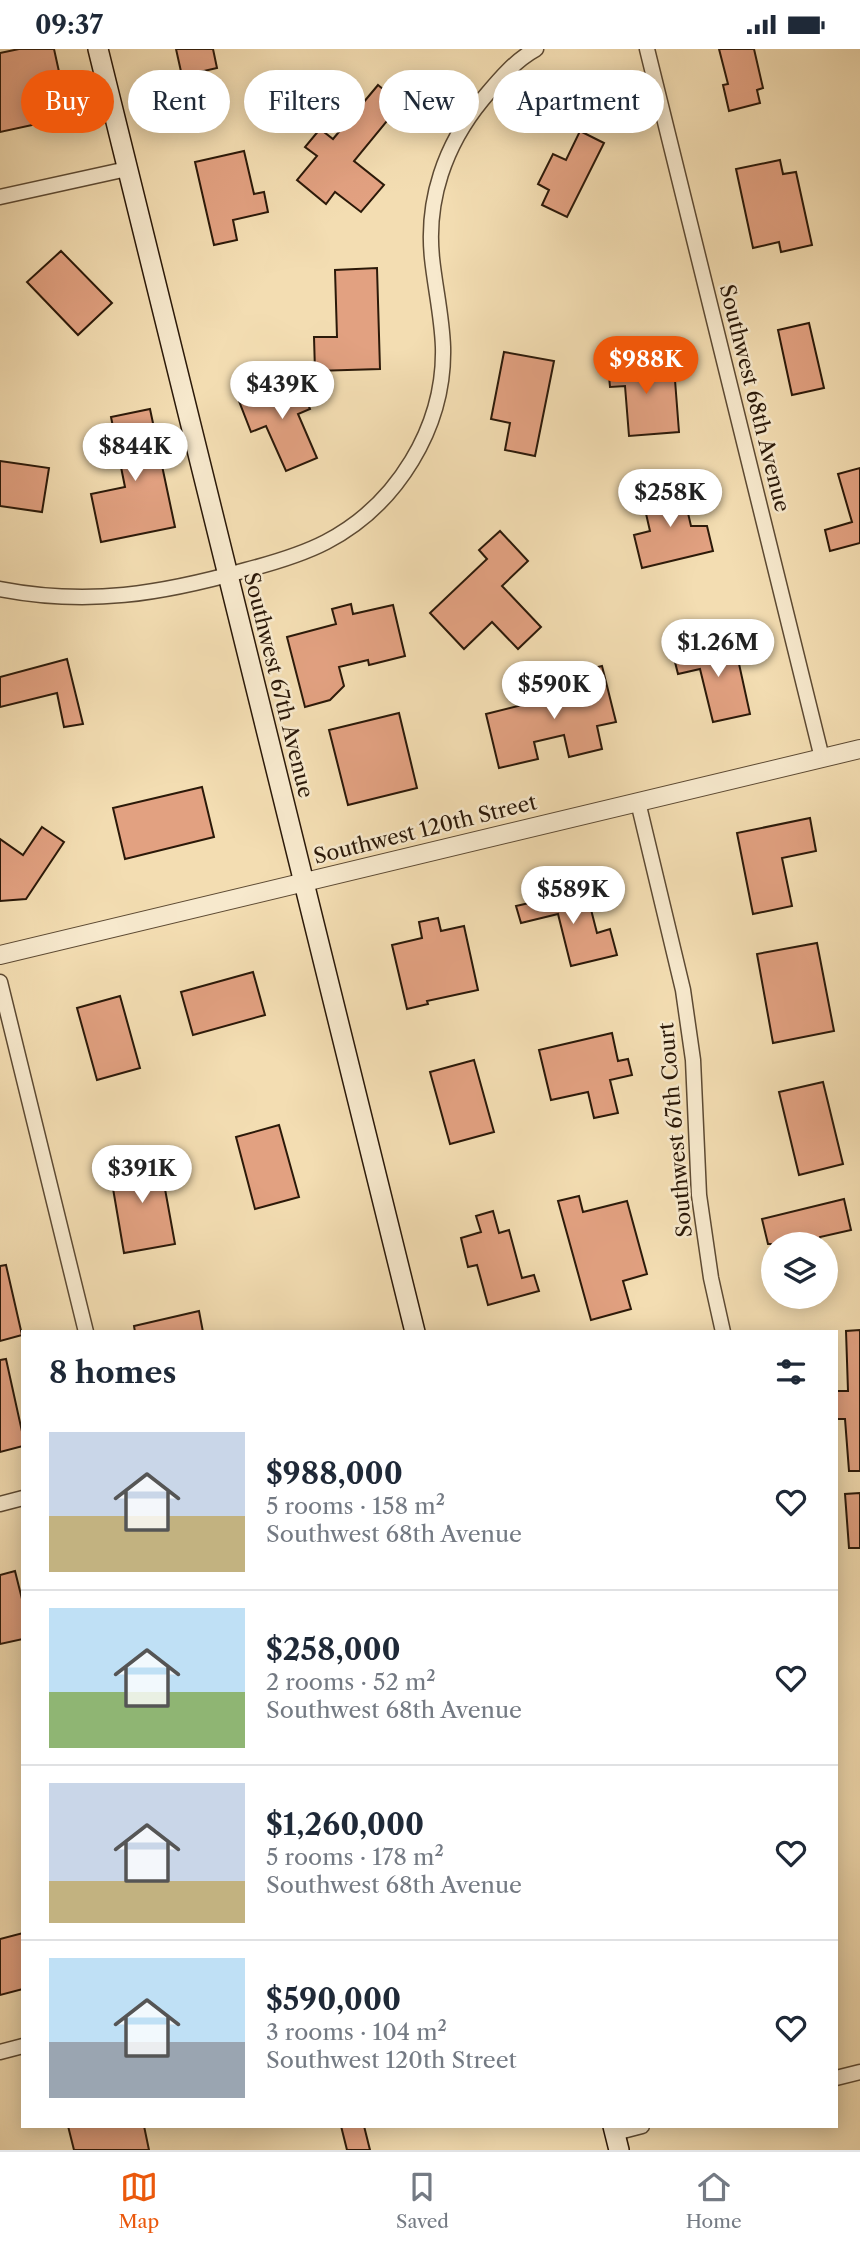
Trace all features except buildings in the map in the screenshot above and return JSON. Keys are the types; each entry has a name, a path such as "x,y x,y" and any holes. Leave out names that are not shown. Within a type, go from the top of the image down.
{"main road":[{"name":"Southwest 67th Avenue","path":"98,49 415,1330"}],"street":[{"path":"0,589 47,597 89,599 151,592 229,575 308,550 345,530 382,499 419,450 435,410 442,370 442,329 431,237 433,204 440,174 462,128 478,105 509,69 536,49"},
{"name":"Southwest 68th Avenue","path":"647,49 822,758"},
{"path":"0,197 127,169"},
{"name":"Southwest 120th Street","path":"0,955 860,749"},
{"name":"Southwest 67th Court","path":"638,801 684,1000 694,1070 699,1195 710,1277 723,1330"},
{"path":"0,982 86,1330"},
{"path":"0,1504 21,1499"},
{"path":"0,2052 21,2047"},
{"path":"838,2078 860,2072"},
{"path":"616,2136 637,2128"}]}
